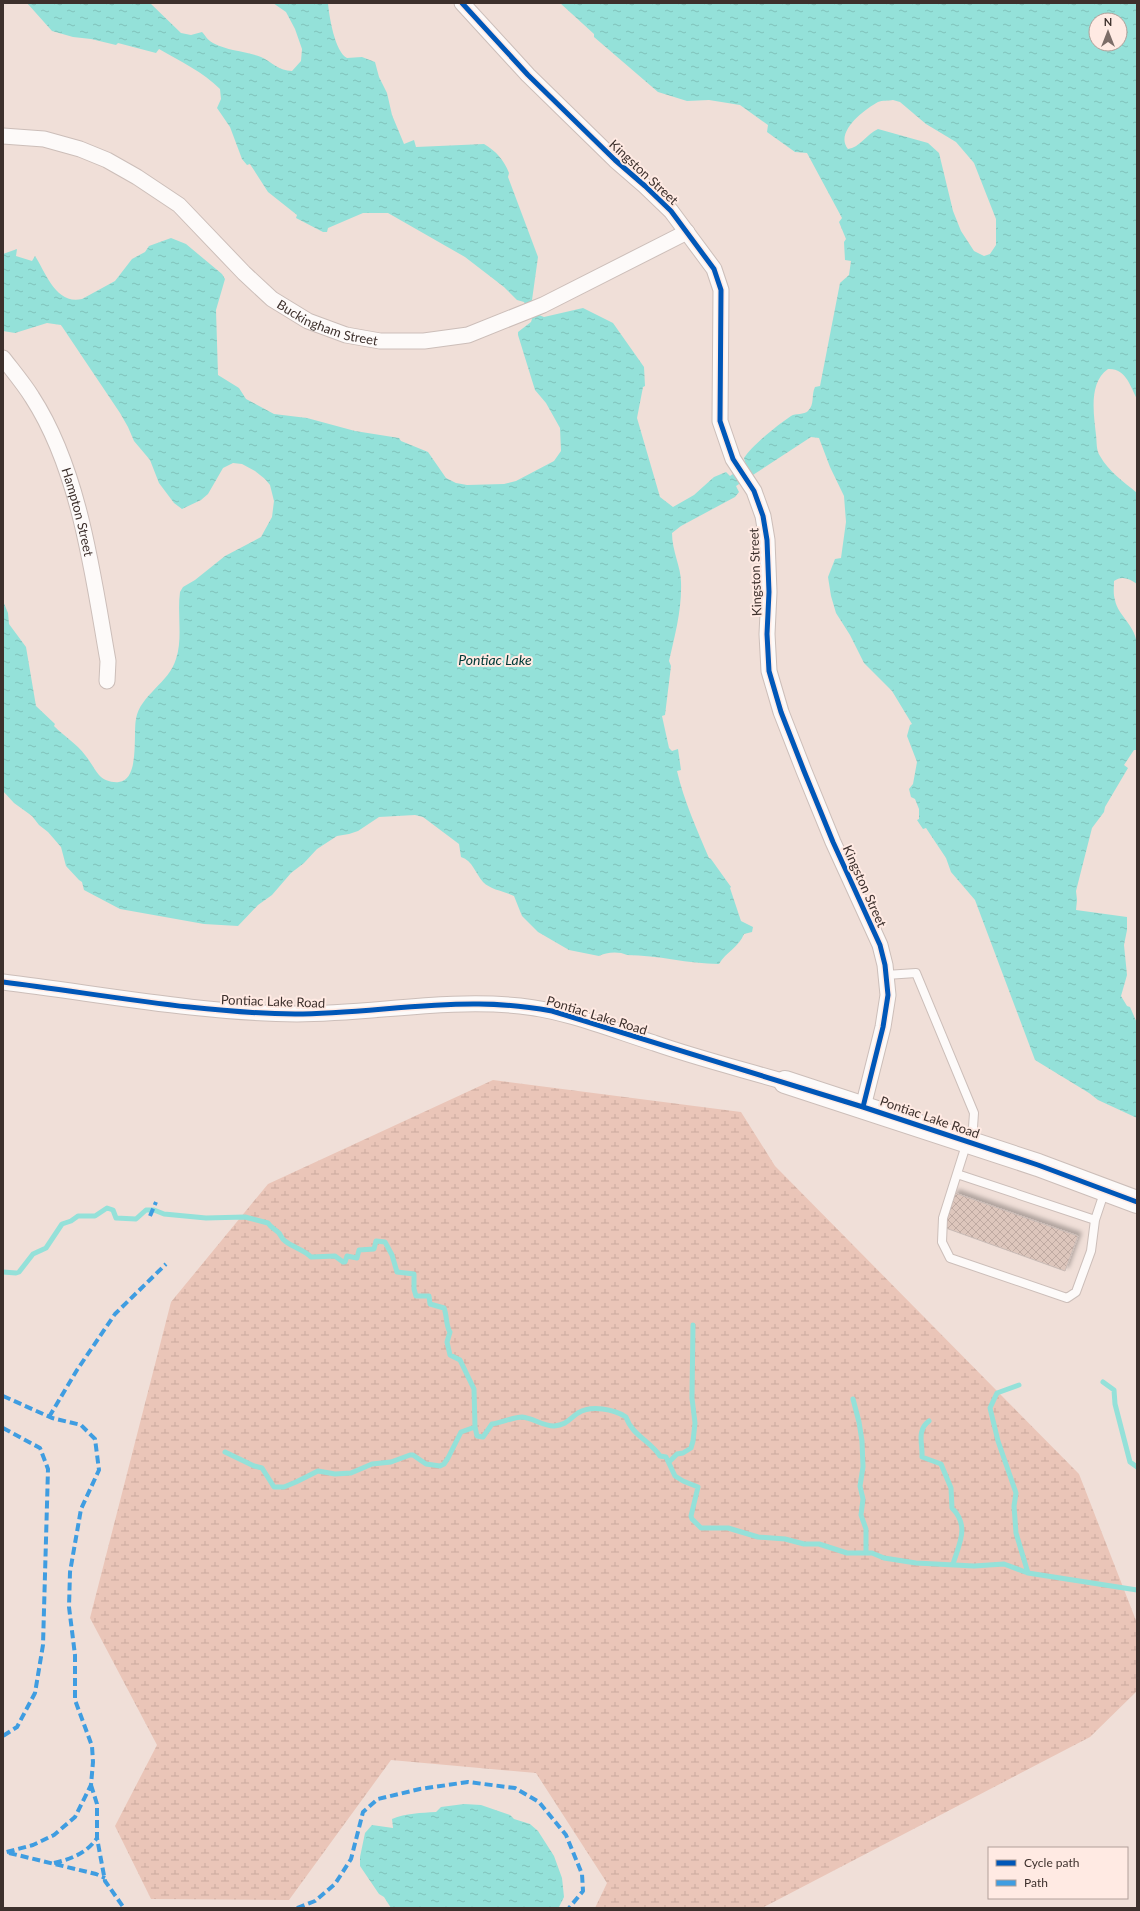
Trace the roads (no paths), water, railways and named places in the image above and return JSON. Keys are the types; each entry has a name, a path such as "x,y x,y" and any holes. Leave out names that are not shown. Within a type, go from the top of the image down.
{"street":[{"name":"Kingston Street","path":"462,3 528,75 615,160 666,206 714,269 721,290 720,421 733,459 754,491 763,516 767,540 769,592 767,634 769,671 781,712 804,771 833,842 880,945 886,965 888,995 883,1027 864,1107"},
{"name":"Buckingham Street","path":"3,136 44,139 80,148 137,176 179,205 244,273 272,299 308,321 346,335 380,341 424,341 468,335 543,305 686,232"},
{"name":"Hampton Street","path":"3,358 33,398 51,434 68,476 86,541 108,661 107,681"},
{"name":"Pontiac Lake Road","path":"3,982 161,1004 250,1012 333,1014 479,1004 520,1006 552,1011 864,1107 970,1142 1137,1202"}],"lane":[{"path":"886,975 916,973 974,1113 970,1142 957,1174 943,1218 942,1242 950,1258 1067,1298 1076,1292 1091,1251 1095,1220 1105,1190"},
{"path":"957,1174 1095,1220"}],"water":[{"name":"Pontiac Lake","path":"27,3 150,3 181,33 191,35 202,32 209,41 219,46 261,57 283,70 292,71 301,61 302,49 295,29 286,12 273,3 328,3 333,33 339,49 347,58 362,57 375,62 379,77 387,93 392,115 404,144 414,140 416,147 484,144 496,153 502,160 509,173 508,177 538,257 532,300 539,315 544,317 583,308 613,323 644,367 645,386 643,387 637,418 660,497 673,507 694,495 714,477 726,472 730,476 746,465 744,458 759,442 791,416 804,413 810,408 815,387 820,386 840,283 849,275 851,261 845,260 844,242 846,239 839,222 842,218 807,153 795,152 767,132 768,125 740,105 709,100 687,101 658,92 594,37 594,34 560,3 1137,3 1137,399 1127,379 1119,371 1108,369 1097,382 1094,409 1099,454 1112,472 1137,493 1137,584 1129,579 1117,579 1114,581 1114,598 1119,611 1129,624 1137,643 1137,750 1134,750 1124,765 1128,768 1105,807 1104,812 1092,828 1076,891 1076,910 1127,917 1127,930 1124,945 1127,975 1121,996 1127,1006 1130,1007 1137,1023 1137,1118 1098,1100 1035,1060 975,900 951,872 946,858 926,828 923,829 917,820 919,819 919,809 915,799 911,797 909,789 913,784 917,762 907,736 910,725 912,724 892,691 864,663 850,635 836,613 831,596 828,577 835,559 841,558 846,522 844,496 830,467 819,438 811,437 736,486 739,492 735,497 681,526 672,533 673,546 681,576 681,592 678,622 669,661 671,666 665,715 662,716 669,748 672,751 678,749 681,770 677,771 683,793 709,858 731,887 730,888 741,921 753,927 752,932 744,934 742,939 719,964 696,963 613,952 599,956 569,950 538,932 522,916 514,896 486,885 480,879 471,864 461,857 459,844 423,817 415,815 379,817 358,831 337,836 317,849 304,863 291,873 272,895 258,905 238,926 204,924 120,909 84,890 82,882 66,866 61,847 32,816 14,803 3,791 3,601 8,613 9,624 26,647 36,706 55,724 54,726 82,751 101,777 111,782 119,782 126,779 133,765 135,726 139,711 143,703 167,675 176,659 180,634 180,592 183,587 195,580 225,556 261,537 272,517 274,501 270,485 265,479 255,471 242,464 233,463 223,468 208,494 201,500 182,509 174,503 159,483 150,460 134,441 120,413 61,325 47,323 15,333 3,331 3,254 17,249 16,256 32,261 35,256 48,279 59,293 73,300 82,299 115,281 132,259 145,252 149,246 171,238 186,244 222,274 225,279 216,310 218,375 239,388 246,399 274,414 307,418 355,431 399,438 401,441 428,452 446,478 456,483 467,485 504,484 516,481 554,461 561,451 560,428 546,403 535,390 518,335 518,332 531,322 532,319 524,302 517,300 504,287 465,257 388,213 363,213 328,228 327,232 323,232 296,218 297,215 268,192 250,164 247,165 242,159 230,127 217,108 221,99 220,89 206,77 159,49 156,53 118,43 116,45 91,39 73,37 52,31","holes":["893,100 900,102 926,124 956,142 974,163 996,219 996,245 990,254 984,256 974,251 961,231 953,211 939,153 928,143 878,129 859,144 848,149 845,142 845,135 859,115 881,101"]},
{"path":"464,1804 481,1805 510,1815 514,1819 530,1824 538,1831 554,1856 562,1878 564,1897 559,1907 391,1908 384,1897 379,1894 360,1866 360,1857 365,1833 372,1825 393,1828 392,1819 397,1817 436,1812 441,1807"}],"waterway":[{"path":"3,1272 19,1272 33,1254 46,1248 62,1224 71,1221 78,1216 95,1216 107,1208 113,1210 116,1218 136,1219 146,1210 154,1210 164,1214 206,1218 245,1217 268,1223 284,1240 311,1257 335,1256 343,1262 345,1262 347,1256 357,1258 359,1250 374,1249 376,1241 385,1242 392,1255 397,1272 414,1274 414,1289 416,1296 429,1296 430,1304 444,1308 450,1332 447,1342 450,1355 460,1360 474,1389 475,1427 477,1436 483,1437 492,1424 515,1418 522,1417 546,1425 554,1426 565,1423 578,1413 589,1409 609,1410 626,1417 632,1429 660,1456 666,1457 675,1476 698,1487 691,1516 701,1528 728,1528 758,1537 785,1539 804,1544 819,1544 847,1553 872,1553 884,1558 916,1563 974,1566 1004,1564 1028,1573 1137,1590"},
{"path":"669,1462 677,1454 683,1453 691,1448 693,1441 695,1423 692,1398 693,1325"},
{"path":"1103,1382 1114,1390 1115,1404 1130,1462 1137,1467"},
{"path":"1019,1385 997,1393 990,1408 998,1441 1016,1493 1014,1506 1016,1533 1028,1573"},
{"path":"853,1399 862,1441 863,1467 860,1486 863,1499 861,1515 866,1529 866,1553"},
{"path":"929,1421 921,1433 922,1457 941,1464 951,1488 952,1508 961,1522 962,1535 953,1564"},
{"path":"225,1452 254,1466 262,1468 274,1487 284,1487 318,1471 335,1474 351,1473 372,1464 391,1462 410,1455 413,1455 426,1464 440,1466 444,1464 448,1458 461,1432 475,1427"}]}
